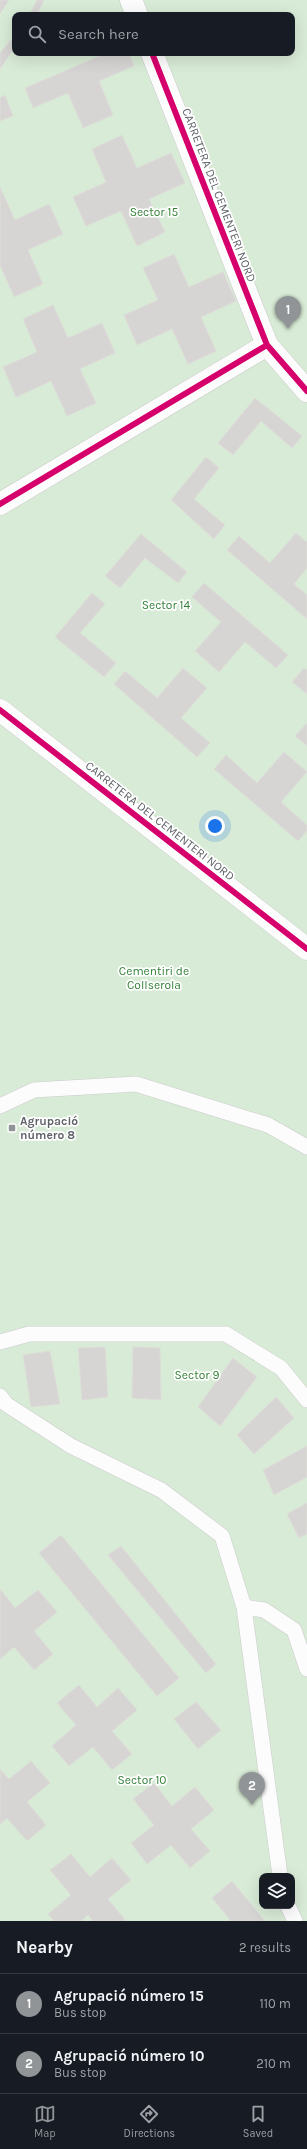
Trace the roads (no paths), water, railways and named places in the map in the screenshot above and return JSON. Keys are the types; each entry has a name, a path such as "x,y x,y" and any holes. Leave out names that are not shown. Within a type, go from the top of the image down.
{"street":[{"path":"131,0 136,12"},
{"name":"CARRETERA DEL CEMENTERI NORD","path":"153,56 267,345 307,391"},
{"path":"0,504 267,345"},
{"name":"CARRETERA DEL CEMENTERI NORD","path":"0,710 307,949"}],"lane":[{"path":"0,1106 34,1090 136,1084 268,1125 307,1147"},
{"path":"0,1342 29,1334 226,1334 281,1368 307,1400"},
{"path":"0,1396 6,1404 71,1446 161,1490 222,1536 244,1607 280,1873"},
{"path":"244,1607 264,1610 294,1630 307,1669"},
{"path":"289,1909 295,1921"}],"place":[{"name":"Agrupació número 15","path":"288,329"},
{"name":"Agrupació número 8","path":"12,1128"},
{"name":"Agrupació número 10","path":"252,1805"}],"park label":[{"name":"Sector 15","path":"154,212"},
{"name":"Sector 14","path":"166,605"},
{"name":"Cementiri de Collserola","path":"154,978"},
{"name":"Sector 9","path":"197,1375"},
{"name":"Sector 10","path":"142,1780"}]}
